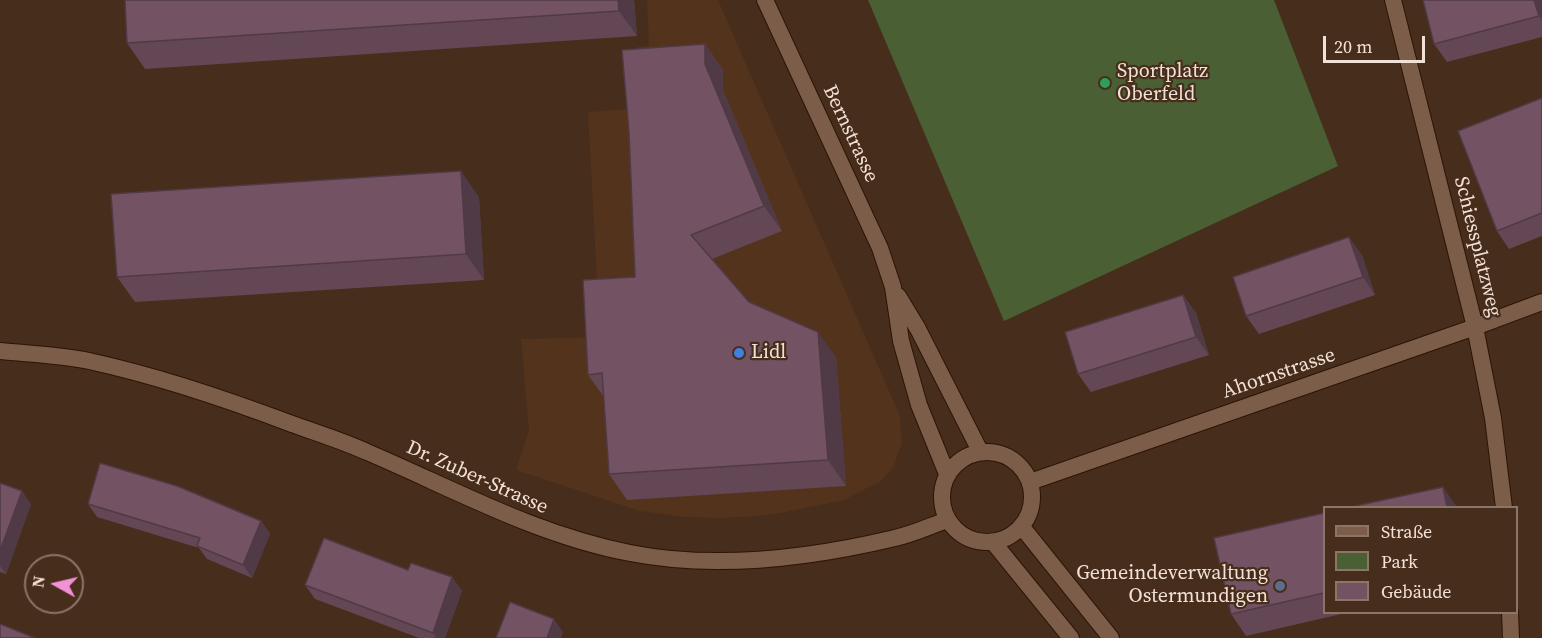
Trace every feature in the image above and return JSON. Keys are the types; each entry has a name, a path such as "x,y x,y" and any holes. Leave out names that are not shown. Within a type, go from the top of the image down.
{"street":[{"name":"Bernstrasse","path":"765,0 880,248 893,287 901,341 919,405 947,474"},
{"name":"Schiessplatzweg","path":"1393,0 1475,327 1493,418 1504,506"},
{"name":"Bernstrasse","path":"893,287 918,329 980,451"},
{"name":"Ahornstrasse","path":"1030,482 1542,302"},
{"name":"Dr. Zuber-Strasse","path":"0,351 87,360 222,397 365,451 501,513 544,530 588,544 632,554 676,560 721,561 814,554 897,538 947,520"},
{"path":"980,451 994,452 1016,462 1030,482 1032,497 1029,514 1022,527 1006,538 993,542 978,542 965,538 947,520 942,507 941,492 947,474 961,459 980,451"},
{"path":"1022,527 1111,638"},
{"path":"993,542 1071,638"},
{"path":"1510,614 1511,638"}],"shaded area":[{"path":"647,0 718,0 900,416 902,443 893,468 881,481 844,500 758,516 685,517 640,511 516,470 529,430 521,339 600,337 588,112 641,108 637,47 649,46"}],"green space":[{"name":"Sportplatz Oberfeld","path":"868,0 1274,0 1338,166 1004,321"}],"building":[{"path":"125,0 618,0 619,11 127,43"},
{"path":"1423,0 1534,0 1539,16 1434,44"},
{"path":"705,44 705,64 764,206 691,235 749,302 818,332 828,460 609,474 602,373 588,375 583,280 635,277 629,132 622,50"},
{"path":"1542,98 1542,213 1497,231 1458,131"},
{"path":"461,171 466,254 117,277 111,194"},
{"path":"1349,237 1363,277 1246,316 1233,277"},
{"path":"1183,295 1196,337 1078,374 1065,332"},
{"path":"100,463 177,486 261,521 243,565 197,546 200,538 88,504"},
{"path":"0,483 22,491 0,551"},
{"path":"1443,487 1447,506 1356,506"},
{"name":"Gemeindeverwaltung Ostermundigen","path":"1323,513 1323,593 1231,614 1214,538"},
{"path":"324,538 408,570 411,563 452,577 433,633 305,585"},
{"path":"510,602 554,619 547,638 496,638"},
{"path":"0,624 35,638 0,638"}],"place":[{"name":"Sportplatz Oberfeld","path":"1105,83"},
{"name":"Lidl","path":"739,353"},
{"name":"Gemeindeverwaltung Ostermundigen","path":"1280,586"}]}
